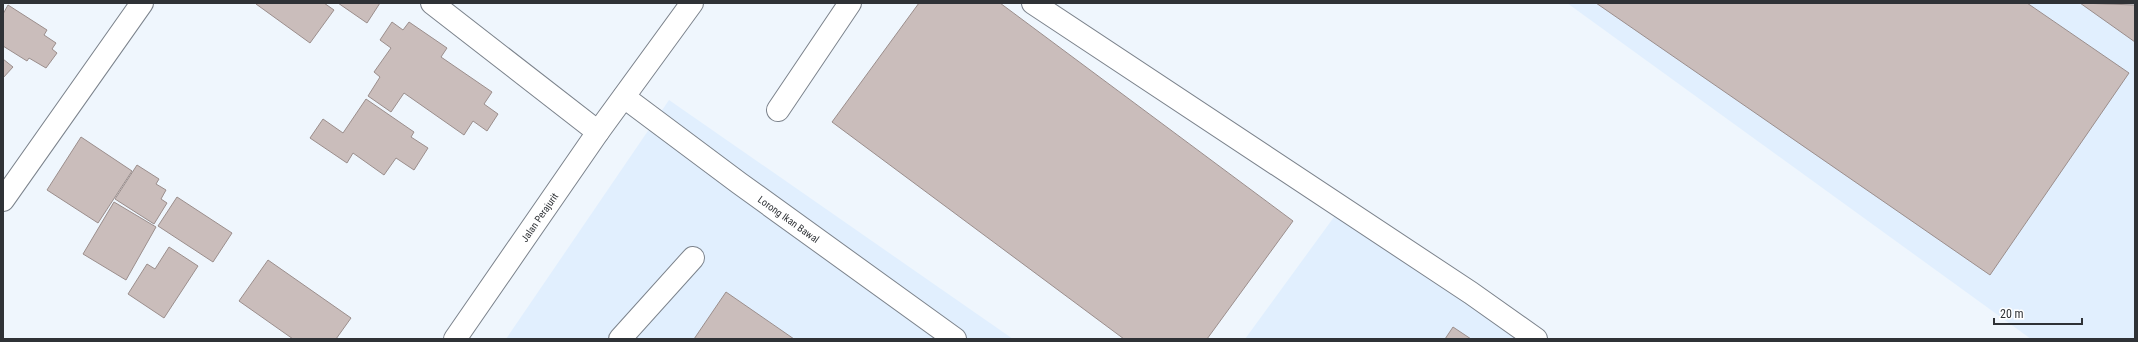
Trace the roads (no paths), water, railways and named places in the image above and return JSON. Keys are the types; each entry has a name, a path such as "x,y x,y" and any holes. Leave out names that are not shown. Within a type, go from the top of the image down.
{"street":[{"path":"3,200 142,3"},
{"path":"432,3 598,132"},
{"name":"Jalan Perajurit","path":"455,339 598,132 692,3"},
{"path":"778,110 850,3"},
{"path":"1032,3 1471,293 1536,339"},
{"name":"Lorong Ikan Bawal","path":"624,97 739,183 955,339"},
{"path":"620,339 693,258"}]}
